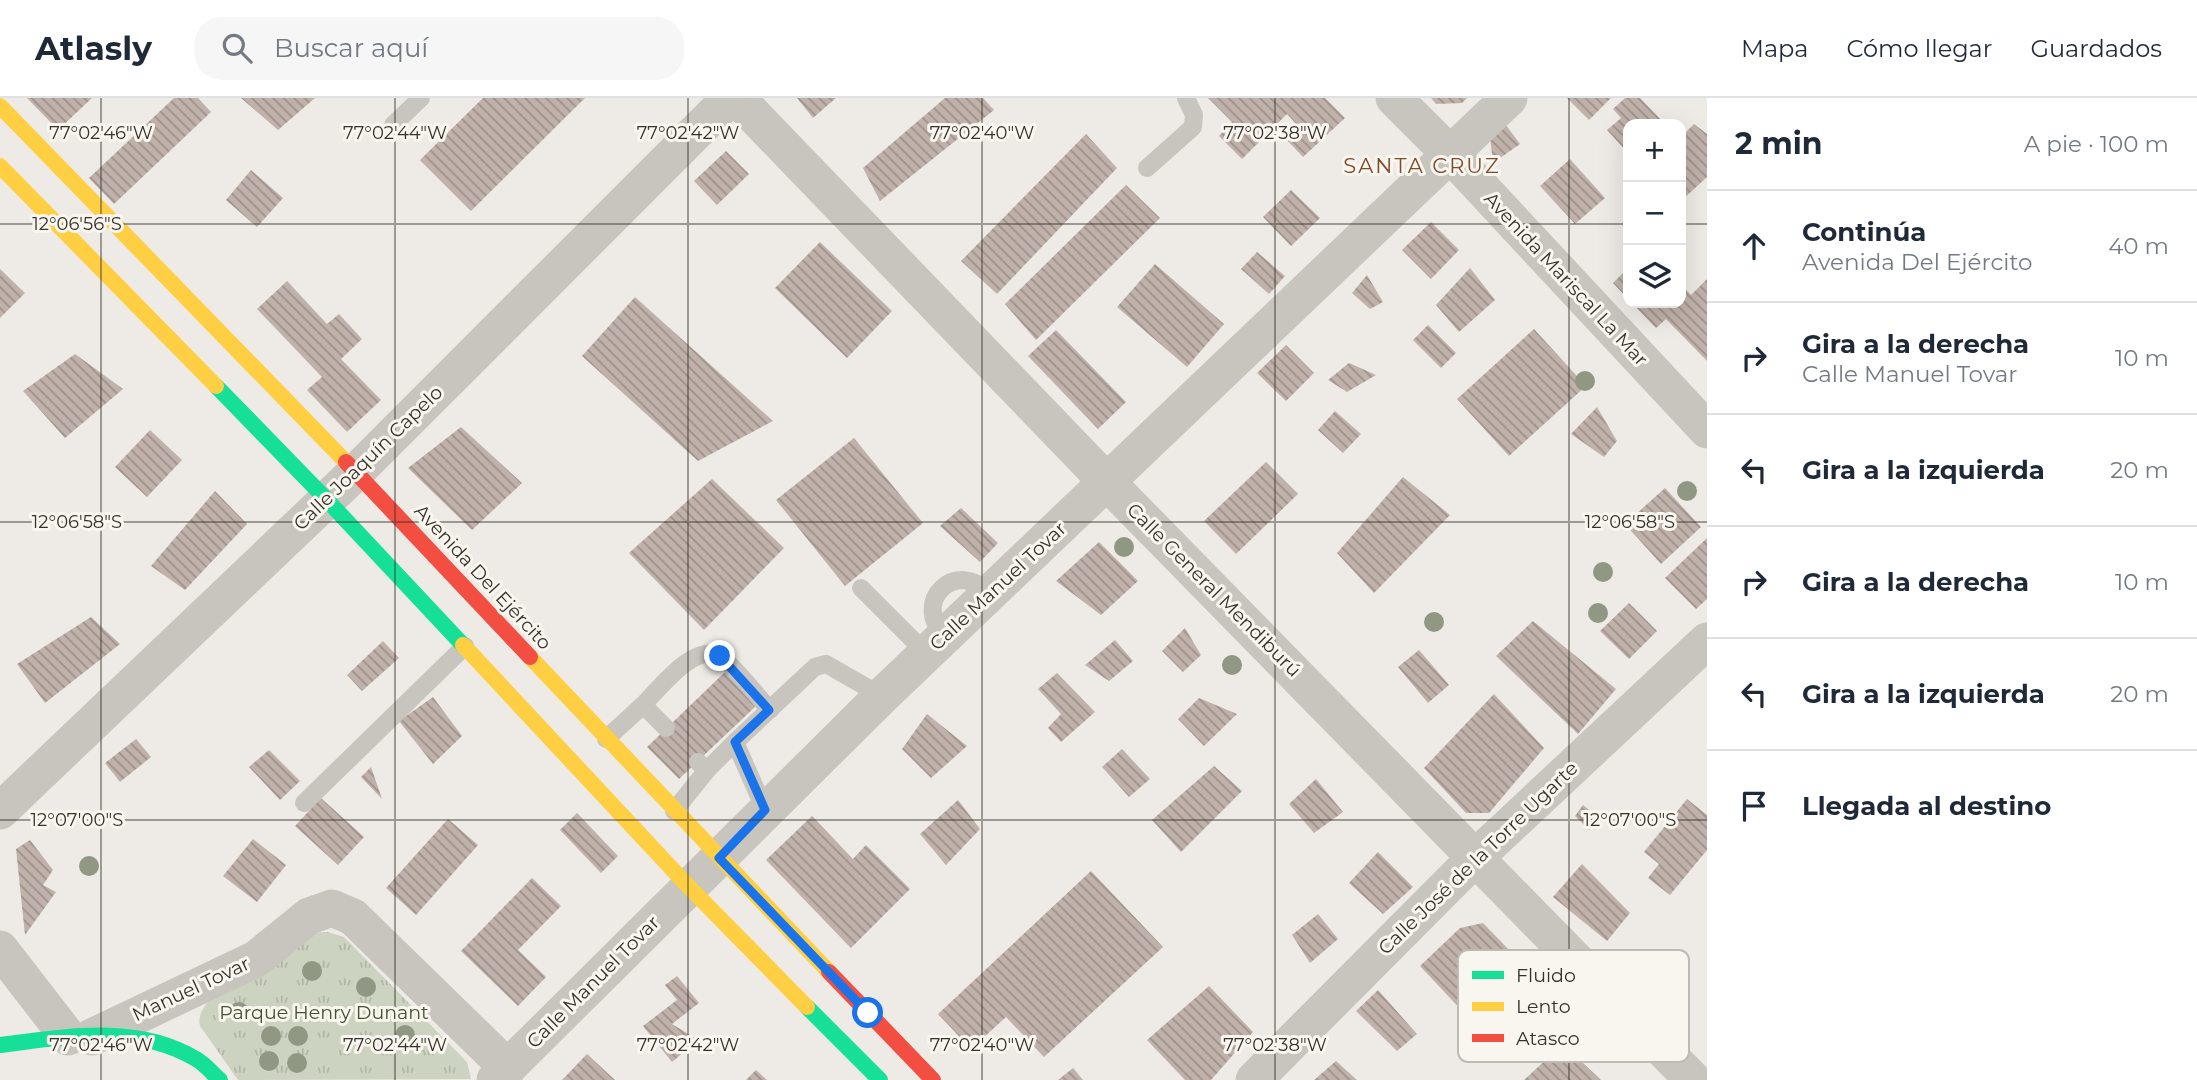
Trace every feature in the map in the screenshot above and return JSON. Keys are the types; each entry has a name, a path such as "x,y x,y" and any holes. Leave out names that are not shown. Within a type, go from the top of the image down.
{"main road":[{"name":"Avenida Del Ejército","path":"0,106 356,472 674,811 933,1080"},
{"path":"0,166 326,499 688,886 880,1080"},
{"path":"0,1045 80,1037 132,1037 166,1044 199,1061 220,1080"}],"street":[{"name":"Calle Joaquín Capelo","path":"0,811 356,472 730,98"},
{"name":"Calle General Mendiburú","path":"737,98 1108,483 1566,950"},
{"name":"Avenida Mariscal La Mar","path":"1394,98 1449,153 1707,430"},
{"name":"Calle Manuel Tovar","path":"501,1074 881,696 1108,483 1508,98"},
{"name":"Calle José de la Torre Ugarte","path":"1263,1077 1476,857 1707,641"},
{"name":"Manuel Tovar","path":"80,1037 256,959 309,916 332,908 353,917 501,1074"},
{"path":"0,949 80,1037"},
{"name":"Calle General Mendiburú","path":"1675,1062 1693,1080"}],"lane":[{"path":"393,125 421,98"},
{"path":"1147,167 1193,127 1194,116 1186,98"},
{"path":"27,134 44,119"},
{"path":"861,588 936,644"},
{"path":"304,803 465,646"},
{"path":"606,739 687,662 701,653 720,656 769,710"},
{"path":"674,811 702,766 735,742 815,667 825,664 881,696"},
{"path":"643,705 666,729"},
{"path":"735,742 765,810"}],"green space":[{"name":"Parque Henry Dunant","path":"328,932 344,937 467,1062 471,1079 238,1080 200,1026 204,1007 212,996 310,933"}],"building":[{"path":"27,98 92,98 58,130"},
{"path":"174,98 198,98 211,112 114,204 89,178"},
{"path":"241,98 315,98 278,130"},
{"path":"483,98 585,98 471,211 420,160"},
{"path":"797,98 836,98 813,118"},
{"path":"945,98 983,98 994,110 880,201 863,168"},
{"path":"1208,98 1325,98 1345,118 1303,157 1285,138 1298,126 1287,114 1242,159 1219,136 1232,122"},
{"path":"1431,98 1467,98 1462,103 1436,104"},
{"path":"1567,98 1611,98 1589,120"},
{"path":"1625,98 1640,98 1660,119 1623,119 1623,148 1607,130 1621,118 1613,109"},
{"path":"1694,124 1707,134 1707,177 1686,196 1686,182 1686,132"},
{"path":"1506,125 1520,144 1493,163 1490,136"},
{"path":"1086,134 1117,168 997,294 961,261"},
{"path":"726,151 749,174 717,205 694,181"},
{"path":"1570,159 1605,198 1575,224 1540,186"},
{"path":"251,170 283,198 257,227 226,200"},
{"path":"1126,185 1160,218 1036,340 1005,304"},
{"path":"1291,190 1320,218 1291,246 1263,217"},
{"path":"1431,222 1459,250 1431,279 1402,250"},
{"path":"820,242 892,311 847,358 775,288"},
{"path":"1257,252 1285,276 1269,294 1241,269"},
{"path":"1155,264 1224,324 1187,367 1117,307"},
{"path":"1470,268 1495,300 1459,332 1436,305"},
{"path":"0,269 25,293 0,318"},
{"path":"1623,273 1623,294 1613,283"},
{"path":"1367,275 1383,302 1370,309 1352,293"},
{"path":"1707,279 1707,361 1666,319 1656,328 1637,308 1686,308 1686,290 1691,295"},
{"path":"287,281 327,324 339,314 362,339 341,359 381,400 347,432 307,390 322,377 257,309"},
{"path":"635,297 773,421 698,461 582,356"},
{"path":"1428,325 1456,353 1441,368 1413,340"},
{"path":"1534,329 1586,386 1509,456 1457,399"},
{"path":"1056,330 1126,402 1098,429 1028,356"},
{"path":"1286,345 1314,373 1286,401 1257,373"},
{"path":"75,354 123,389 65,438 23,391"},
{"path":"1349,363 1376,375 1347,392 1328,380"},
{"path":"1597,407 1617,441 1604,457 1571,434"},
{"path":"1335,411 1361,434 1343,453 1318,430"},
{"path":"461,427 522,483 472,530 408,468"},
{"path":"150,430 182,460 147,497 115,467"},
{"path":"854,438 923,523 845,586 776,500"},
{"path":"1266,462 1298,494 1236,554 1204,521"},
{"path":"1403,477 1450,515 1374,593 1337,553"},
{"path":"712,479 784,548 704,630 629,553"},
{"path":"1665,488 1701,527 1661,564 1625,524"},
{"path":"215,491 247,524 185,590 151,566"},
{"path":"961,508 998,543 980,562 940,526"},
{"path":"1707,538 1707,599 1696,609 1665,578"},
{"path":"1099,542 1138,581 1101,615 1056,581"},
{"path":"1629,603 1657,631 1629,659 1600,631"},
{"path":"91,617 120,644 45,703 17,664"},
{"path":"1533,621 1616,689 1578,734 1496,656"},
{"path":"1185,628 1201,655 1183,672 1162,651"},
{"path":"1115,640 1133,661 1109,681 1085,665"},
{"path":"383,641 399,658 362,691 347,675"},
{"path":"1419,650 1449,685 1428,703 1398,667"},
{"path":"725,672 757,705 679,779 647,747"},
{"path":"1057,673 1095,712 1061,742 1048,728 1061,714 1038,689"},
{"path":"1494,694 1544,748 1489,813 1466,813 1424,768"},
{"path":"433,697 462,736 433,764 399,721"},
{"path":"1199,698 1237,714 1204,746 1178,719"},
{"path":"927,714 967,746 931,778 902,749"},
{"path":"136,739 151,757 120,782 105,763"},
{"path":"1122,749 1150,779 1129,797 1102,767"},
{"path":"269,750 300,781 280,800 249,767"},
{"path":"1214,766 1242,791 1181,852 1152,820"},
{"path":"371,767 382,799 361,777"},
{"path":"1316,779 1343,812 1314,833 1289,804"},
{"path":"321,798 364,837 338,865 295,826"},
{"path":"1687,799 1707,815 1707,850 1670,895 1648,878 1659,864 1644,852"},
{"path":"958,800 980,829 946,865 920,834"},
{"path":"1583,805 1599,818 1589,830 1575,816"},
{"path":"577,813 618,856 601,873 560,830"},
{"path":"812,816 853,859 866,845 910,889 851,948 766,860"},
{"path":"448,819 478,845 416,915 386,888"},
{"path":"253,839 286,865 257,902 223,876"},
{"path":"30,840 53,870 43,885 56,892 25,935 16,849"},
{"path":"1378,852 1413,887 1383,914 1349,883"},
{"path":"1582,864 1630,913 1607,941 1553,897"},
{"path":"1091,871 1163,947 1044,1057 1006,1017 971,1049 938,1014"},
{"path":"532,878 561,906 518,950 546,977 518,1006 461,951"},
{"path":"1318,914 1338,939 1310,963 1292,935"},
{"path":"1483,923 1509,950 1458,950 1458,1007 1420,966 1460,928"},
{"path":"677,976 699,1003 672,1024 698,1040 672,1062 643,1026 677,1000 665,985"},
{"path":"1209,986 1253,1032 1211,1080 1185,1080 1147,1040"},
{"path":"1378,990 1417,1034 1397,1051 1356,1011"},
{"path":"587,1054 615,1080 562,1080"},
{"path":"1336,1061 1357,1080 1314,1080"},
{"path":"1544,1062 1582,1062 1601,1080 1524,1080"},
{"path":"1073,1068 1083,1080 1058,1080"},
{"path":"756,1070 767,1080 746,1080"}],"traffic: fast":[{"path":"216,386 463,645"},
{"path":"807,1007 880,1080"},
{"path":"0,1045 75,1036 149,1040 196,1059 220,1080"}],"traffic: slow":[{"path":"0,106 346,462"},
{"path":"0,166 216,386"},
{"path":"463,645 688,886 807,1007"},
{"path":"530,657 829,972"}],"traffic: jam":[{"path":"346,462 530,657"},
{"path":"829,972 933,1080"}],"district":[{"name":"SANTA CRUZ","path":"1422,165"}],"route":[{"path":"720,656 769,710 735,742 765,810 719,858 868,1013"}]}
